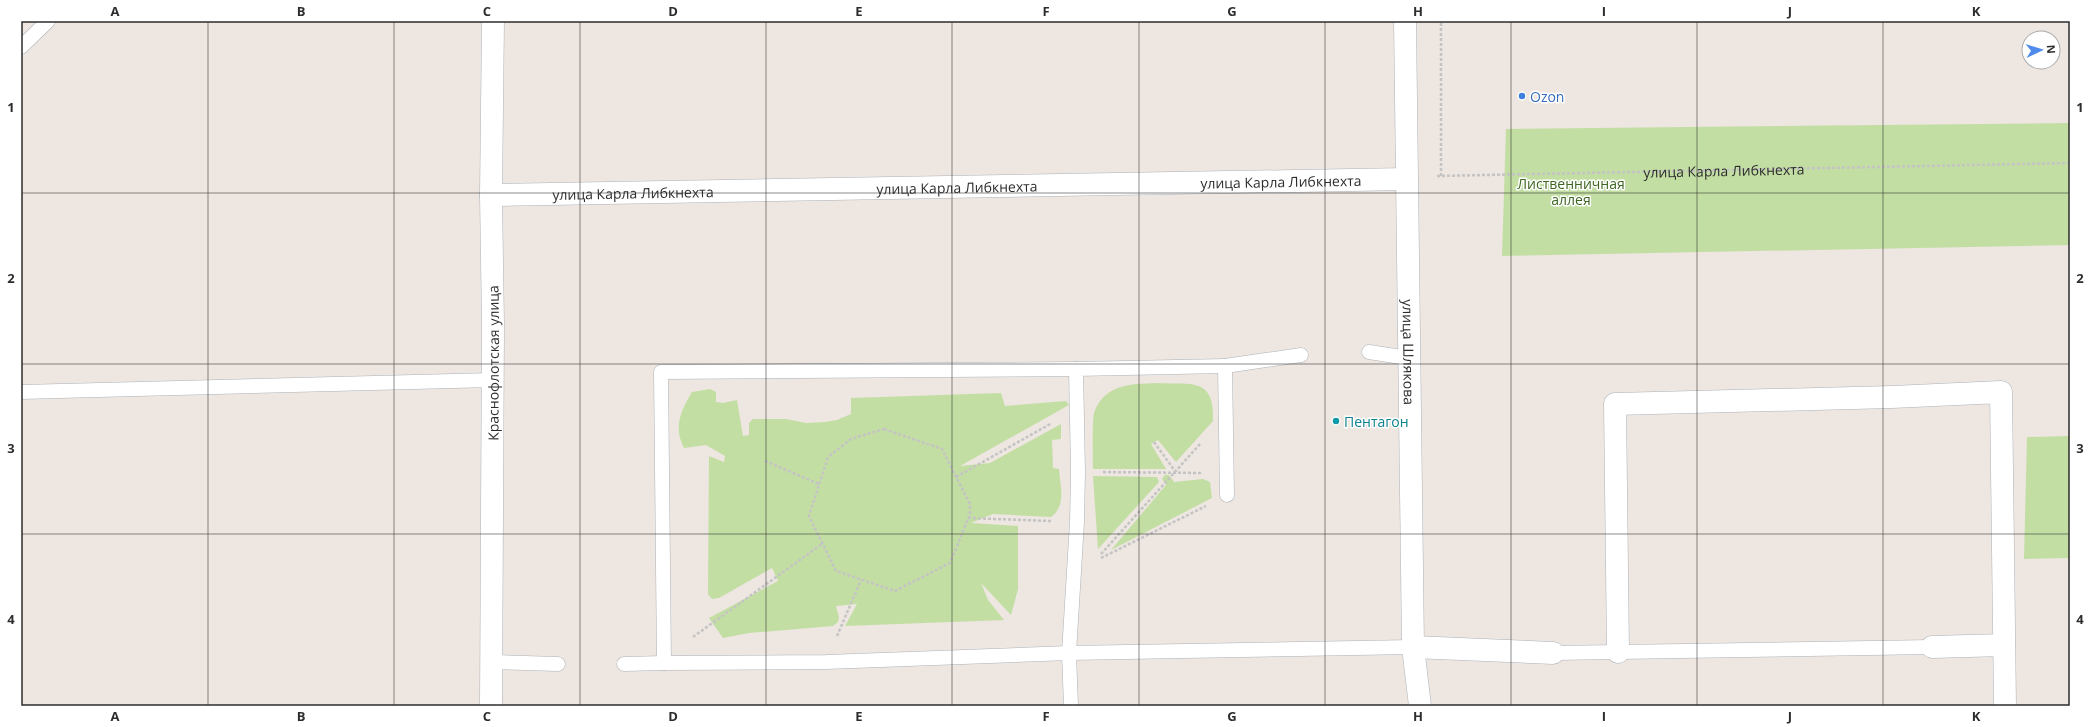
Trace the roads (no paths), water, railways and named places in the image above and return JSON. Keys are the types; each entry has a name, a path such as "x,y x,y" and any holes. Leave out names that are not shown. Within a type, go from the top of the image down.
{"street":[{"name":"Краснофлотская улица","path":"491,706 493,380 491,195 493,21"},
{"name":"улица Шлякова","path":"1405,21 1408,358 1414,647 1420,706"},
{"name":"улица Карла Либкнехта","path":"491,195 1406,179"},
{"path":"1618,652 1615,404 1892,397 2001,392 2005,706"},
{"path":"1932,647 2004,646"},
{"path":"1414,647 1553,653"}],"lane":[{"path":"21,47 48,21"},
{"path":"1369,352 1408,358"},
{"path":"664,660 661,372 1076,369 1225,366 1301,356"},
{"path":"1225,366 1228,495"},
{"path":"1071,706 1069,653 1077,522 1078,472 1076,369"},
{"path":"21,392 493,380"},
{"path":"624,664 664,660 826,662 1069,653 1414,647"},
{"path":"1553,653 1932,647"},
{"path":"491,662 558,664"}],"place":[{"name":"Ozon","path":"1522,96"},
{"name":"Пентагон","path":"1336,421"}],"park label":[{"name":"Лиственничная аллея","path":"1571,192"}]}
